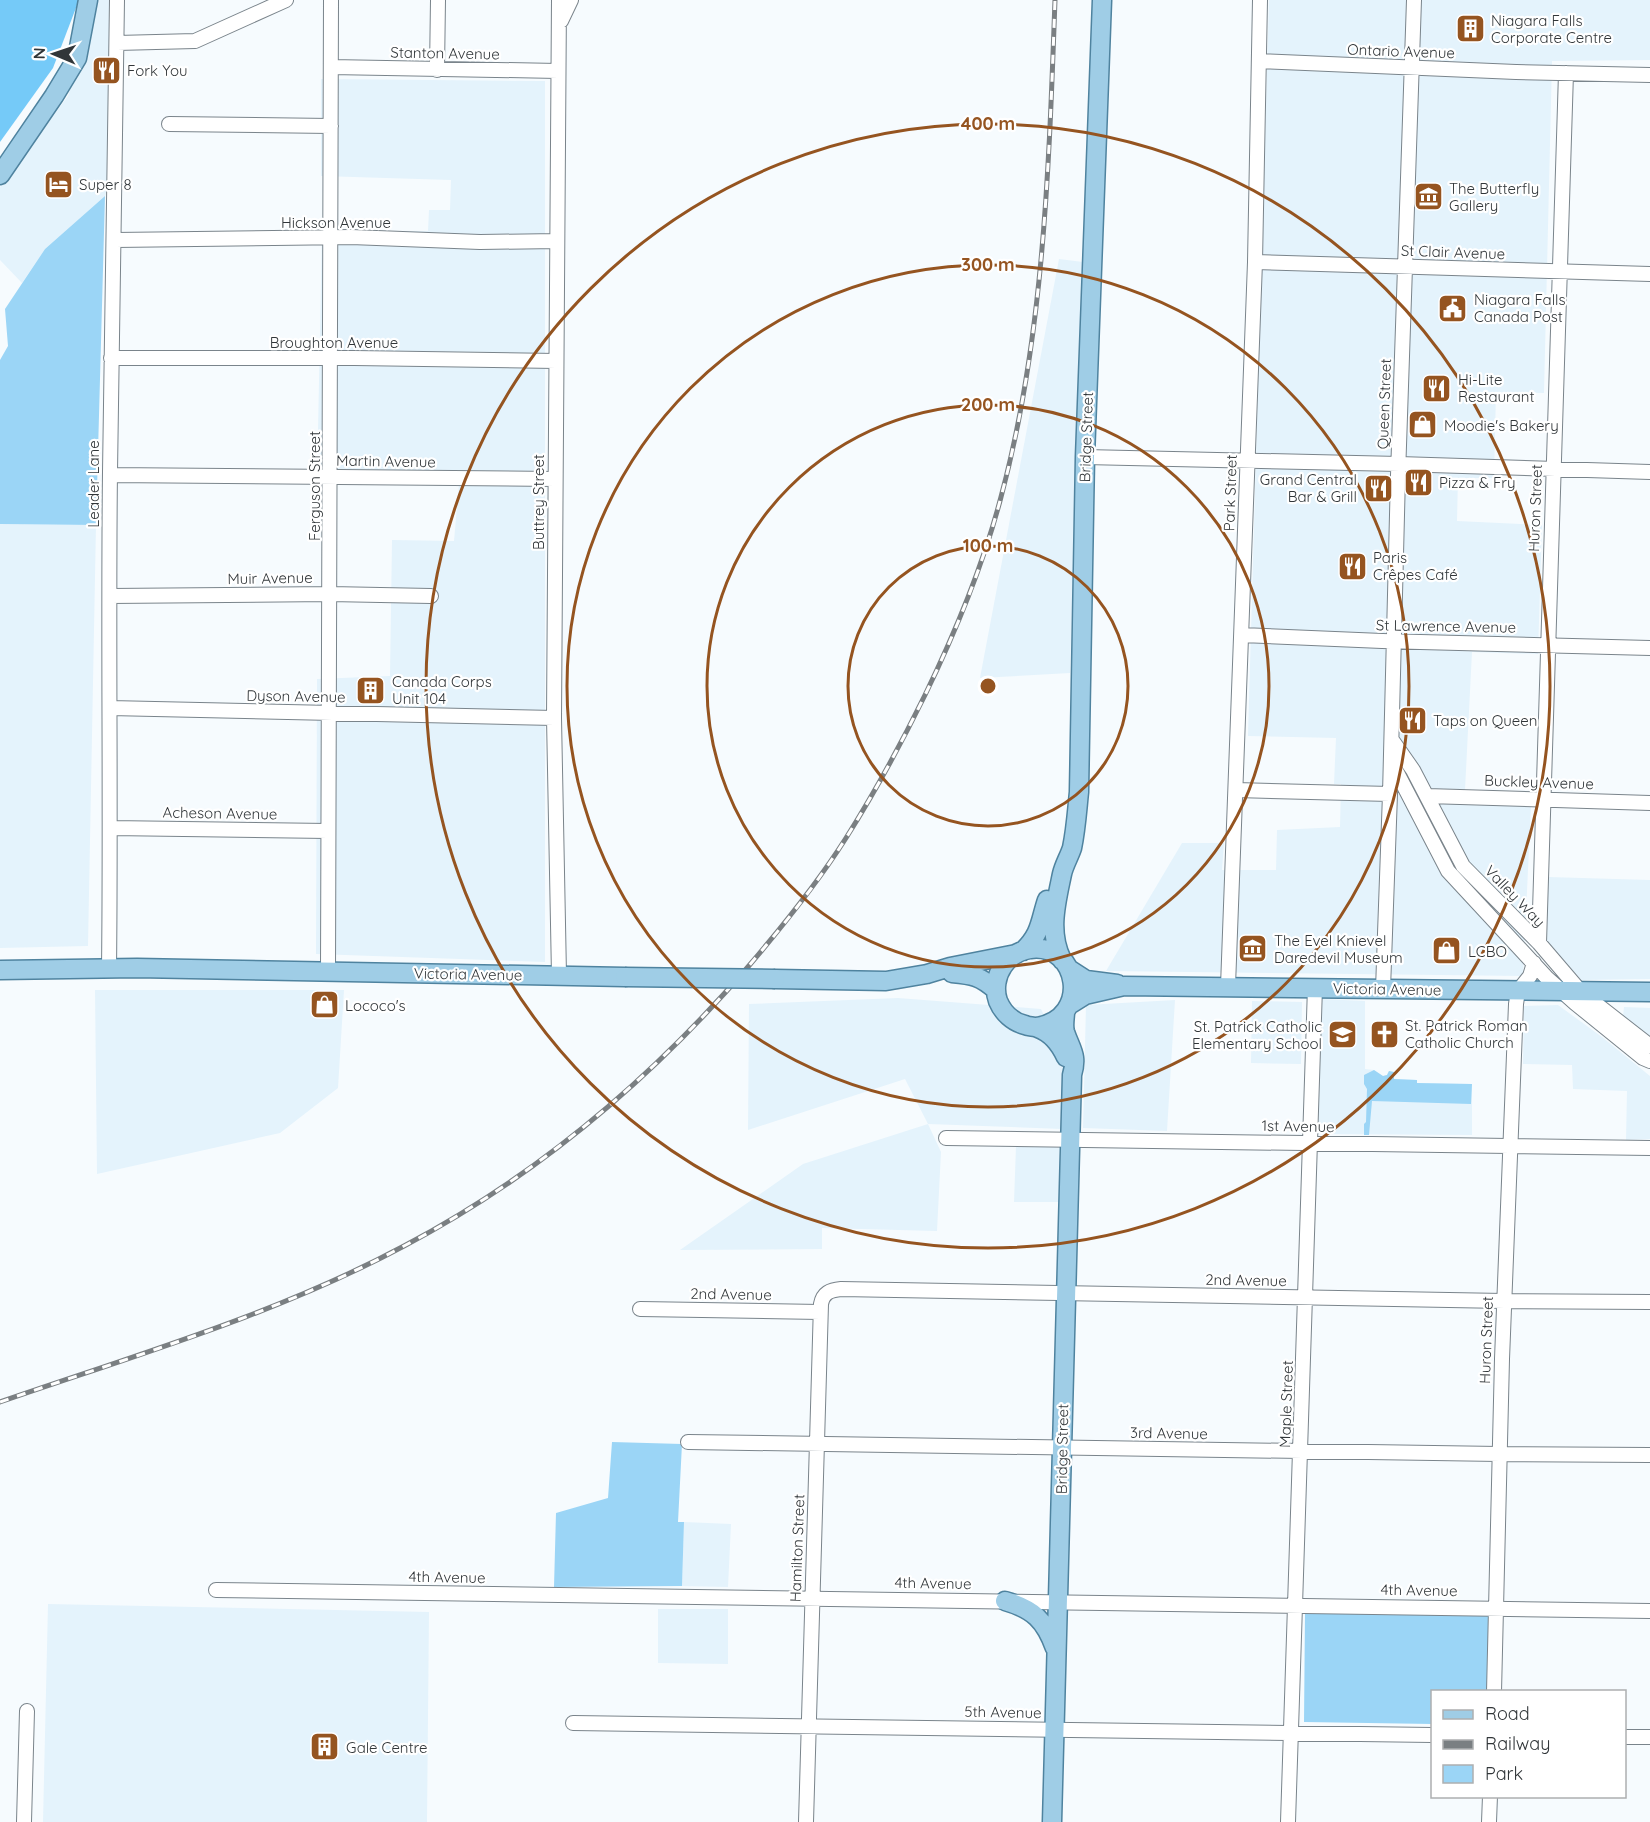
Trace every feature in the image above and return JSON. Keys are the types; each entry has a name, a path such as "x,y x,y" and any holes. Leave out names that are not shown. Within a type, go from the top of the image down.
{"main road":[{"path":"0,175 77,58 88,0"},
{"name":"Bridge Street","path":"1020,952 1033,942 1038,933 1050,891 1062,873 1071,851 1079,792 1085,457 1102,0"},
{"name":"Bridge Street","path":"1062,873 1054,927 1059,953 1066,965"},
{"path":"1034,949 1044,950 1066,965 1074,987 1067,1008 1053,1022 1037,1027 1026,1026 1014,1021 1004,1012 998,1000 997,979 1001,969 1020,952 1034,949"},
{"name":"Victoria Avenue","path":"0,970 109,968 886,981 1020,952"},
{"name":"Victoria Avenue","path":"1066,965 1086,980 1111,982 1124,986"},
{"name":"Victoria Avenue","path":"935,972 976,976 996,990"},
{"name":"Victoria Avenue","path":"1067,1008 1085,995 1124,986 1650,992"},
{"name":"Bridge Street","path":"1052,1822 1072,1076 1075,1065 1075,1056 1065,1031 1067,1008"},
{"name":"Bridge Street","path":"1037,1027 1047,1032 1060,1044 1072,1076"},
{"path":"1005,1601 1026,1607 1040,1620 1046,1628 1057,1656"}],"street":[{"name":"Leader Lane","path":"109,968 110,475 117,0"},
{"path":"117,44 195,41 286,0"},
{"name":"Ferguson Street","path":"328,972 331,0"},
{"path":"437,69 438,0"},
{"name":"Buttrey Street","path":"558,0 554,718 559,975"},
{"name":"Buttrey Street","path":"558,28 571,0"},
{"name":"Park Street","path":"1228,986 1255,262 1260,0"},
{"name":"Queen Street","path":"1383,989 1414,0"},
{"name":"Ontario Avenue","path":"1259,61 1650,75"},
{"name":"Stanton Avenue","path":"331,67 558,71"},
{"name":"Huron Street","path":"1539,943 1566,73"},
{"path":"169,124 331,126"},
{"name":"Hickson Avenue","path":"115,240 351,237 480,242 557,241"},
{"name":"St Clair Avenue","path":"1255,262 1650,274"},
{"name":"Broughton Avenue","path":"111,358 556,361"},
{"path":"1085,457 1650,472"},
{"name":"Martin Avenue","path":"110,475 555,479"},
{"name":"Muir Avenue","path":"110,596 330,594 430,597"},
{"name":"St Lawrence Avenue","path":"1242,635 1650,648"},
{"name":"Dyson Avenue","path":"110,708 554,718"},
{"name":"Valley Way","path":"1392,740 1413,770 1463,866 1539,943 1581,992 1650,1046"},
{"name":"Valley Way","path":"1391,761 1448,871 1560,990 1643,1058 1650,1061"},
{"path":"1236,790 1390,794"},
{"name":"Buckley Avenue","path":"1427,796 1650,802"},
{"name":"Acheson Avenue","path":"111,828 328,831"},
{"path":"1518,990 1526,984 1534,963"},
{"name":"Maple Street","path":"1288,1822 1315,987"},
{"name":"Huron Street","path":"1494,1690 1504,1301 1518,990"},
{"name":"1st Avenue","path":"946,1138 1650,1148"},
{"name":"2nd Avenue","path":"640,1309 820,1312 823,1296 830,1291 841,1289 1650,1302"},
{"name":"Hamilton Street","path":"806,1822 820,1312"},
{"name":"3rd Avenue","path":"688,1442 1499,1455 1650,1455"},
{"name":"4th Avenue","path":"216,1590 1296,1604 1650,1611"},
{"path":"24,1822 27,1711"},
{"name":"5th Avenue","path":"573,1723 1431,1735"},
{"path":"1626,1737 1650,1737"},
{"path":"1489,1822 1490,1798"}],"shaded area":[{"path":"0,0 79,0 53,68 0,142"},
{"path":"98,0 124,0 119,153 105,196 45,249 22,283 0,260 0,187 68,96"},
{"path":"1269,0 1650,0 1650,60 1552,61 1544,393 1496,392 1494,478 1458,478 1457,521 1542,525 1538,654 1472,652 1465,790 1465,805 1531,806 1523,976 1106,971 1182,843 1224,843 1222,870 1276,870 1277,830 1340,827 1341,784 1334,784 1336,738 1248,736"},
{"path":"321,79 545,81 545,962 316,954 317,679 390,676 392,540 454,541 459,484 317,481 322,232 428,231 429,210 450,210 451,180 321,176"},
{"path":"1059,259 1083,262 1070,673 980,678"},
{"path":"0,524 96,525 88,946 0,948"},
{"path":"1548,877 1650,880 1650,979 1581,980 1547,943"},
{"path":"95,990 344,990 338,1088 280,1133 97,1174"},
{"path":"898,998 1041,1009 1064,1057 1062,1129 928,1124 905,1079 748,1130 749,1004"},
{"name":"St. Patrick Catholic Elementary School","path":"1322,999 1365,1001 1365,1069 1374,1070 1383,1076 1389,1071 1394,1072 1394,1079 1417,1080 1417,1083 1472,1084 1472,1135 1318,1134"},
{"path":"1175,1000 1167,1131 1083,1128 1086,1005"},
{"path":"1252,1001 1302,1002 1301,1064 1251,1063"},
{"path":"1558,1005 1650,1076 1650,1139 1626,1140 1627,1091 1573,1089 1572,1065 1523,1064 1524,1006"},
{"path":"1624,1007 1650,1008 1650,1036 1623,1016"},
{"path":"928,1124 941,1152 937,1231 822,1228 822,1249 680,1250 803,1164"},
{"path":"1016,1146 1059,1147 1061,1202 1014,1202"},
{"path":"684,1522 731,1524 728,1587 682,1586"},
{"path":"48,1604 429,1612 427,1822 43,1822"},
{"path":"658,1609 728,1609 728,1664 658,1663"}],"green space":[{"path":"105,196 96,525 0,524 0,360 8,346 5,309 45,249"},
{"path":"1374,1070 1383,1076 1389,1071 1394,1072 1394,1079 1417,1080 1417,1083 1472,1084 1471,1104 1372,1101 1369,1135 1364,1135 1367,1089 1364,1084 1364,1075"},
{"path":"612,1442 682,1444 678,1522 684,1522 682,1586 554,1587 556,1513 608,1498"},
{"path":"1305,1612 1492,1614 1491,1690 1431,1690 1431,1724 1304,1722"}],"railway":[{"path":"0,1402 256,1313 356,1270 452,1219 545,1157 630,1087 710,1009 747,968 811,889 867,803 925,695 968,598 1001,497 1027,375 1042,250 1055,0"}],"place":[{"name":"Niagara Falls Corporate Centre","path":"1470,29"},
{"name":"Fork You","path":"106,70"},
{"name":"Super 8","path":"58,184"},
{"name":"The Butterfly Gallery","path":"1428,197"},
{"name":"Niagara Falls Canada Post","path":"1453,308"},
{"name":"Hi-Lite Restaurant","path":"1437,388"},
{"name":"Moodie's Bakery","path":"1423,425"},
{"name":"Pizza & Fry","path":"1418,482"},
{"name":"Grand Central Bar & Grill","path":"1378,488"},
{"name":"Paris Crêpes Café","path":"1352,566"},
{"name":"Canada Corps Unit 104","path":"371,690"},
{"name":"Taps on Queen","path":"1412,720"},
{"name":"The Evel Knievel Daredevil Museum","path":"1253,949"},
{"name":"LCBO","path":"1447,951"},
{"name":"Lococo's","path":"324,1005"},
{"name":"St. Patrick Roman Catholic Church","path":"1384,1034"},
{"name":"St. Patrick Catholic Elementary School","path":"1343,1035"},
{"name":"Gale Centre","path":"325,1747"}]}
